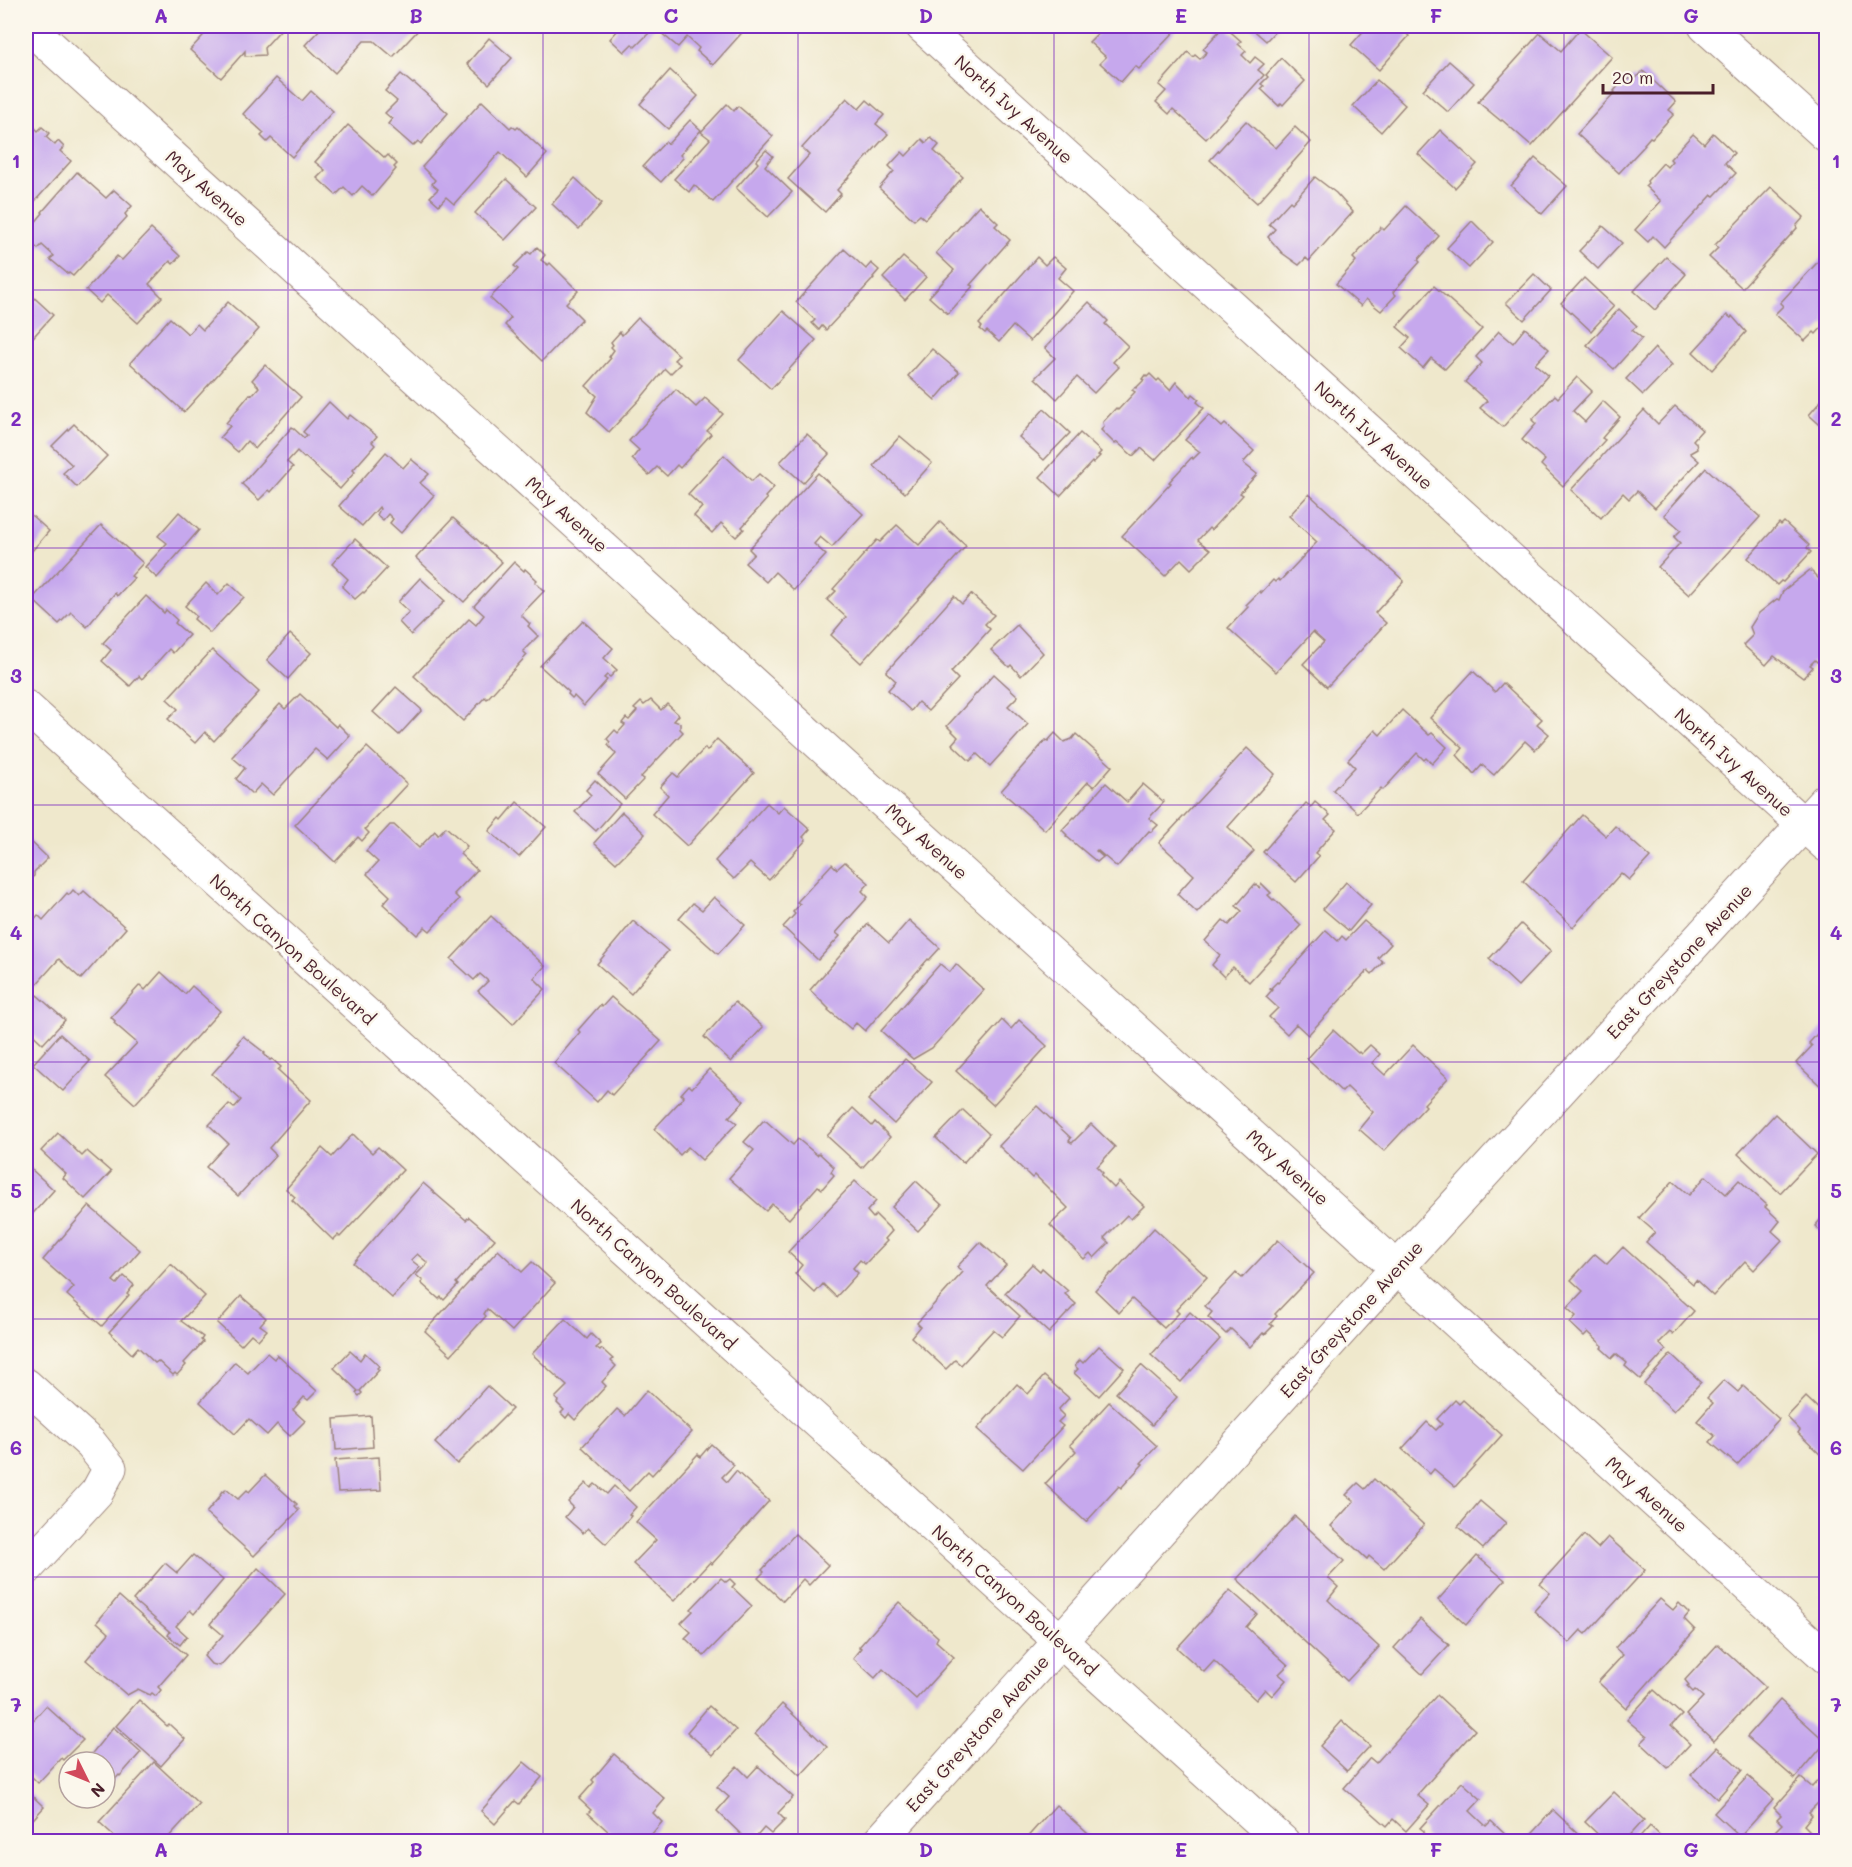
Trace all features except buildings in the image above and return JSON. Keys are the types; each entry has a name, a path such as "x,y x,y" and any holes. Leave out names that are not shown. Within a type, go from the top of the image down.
{"street":[{"name":"May Avenue","path":"28,26 1827,1656"},
{"name":"North Ivy Avenue","path":"922,26 1815,835"},
{"path":"1705,26 1827,135"},
{"name":"North Canyon Boulevard","path":"26,707 1283,1842"},
{"name":"East Greystone Avenue","path":"879,1842 1398,1267 1815,835 1827,800"},
{"path":"26,1385 91,1444 110,1468 97,1492 26,1569"}]}
